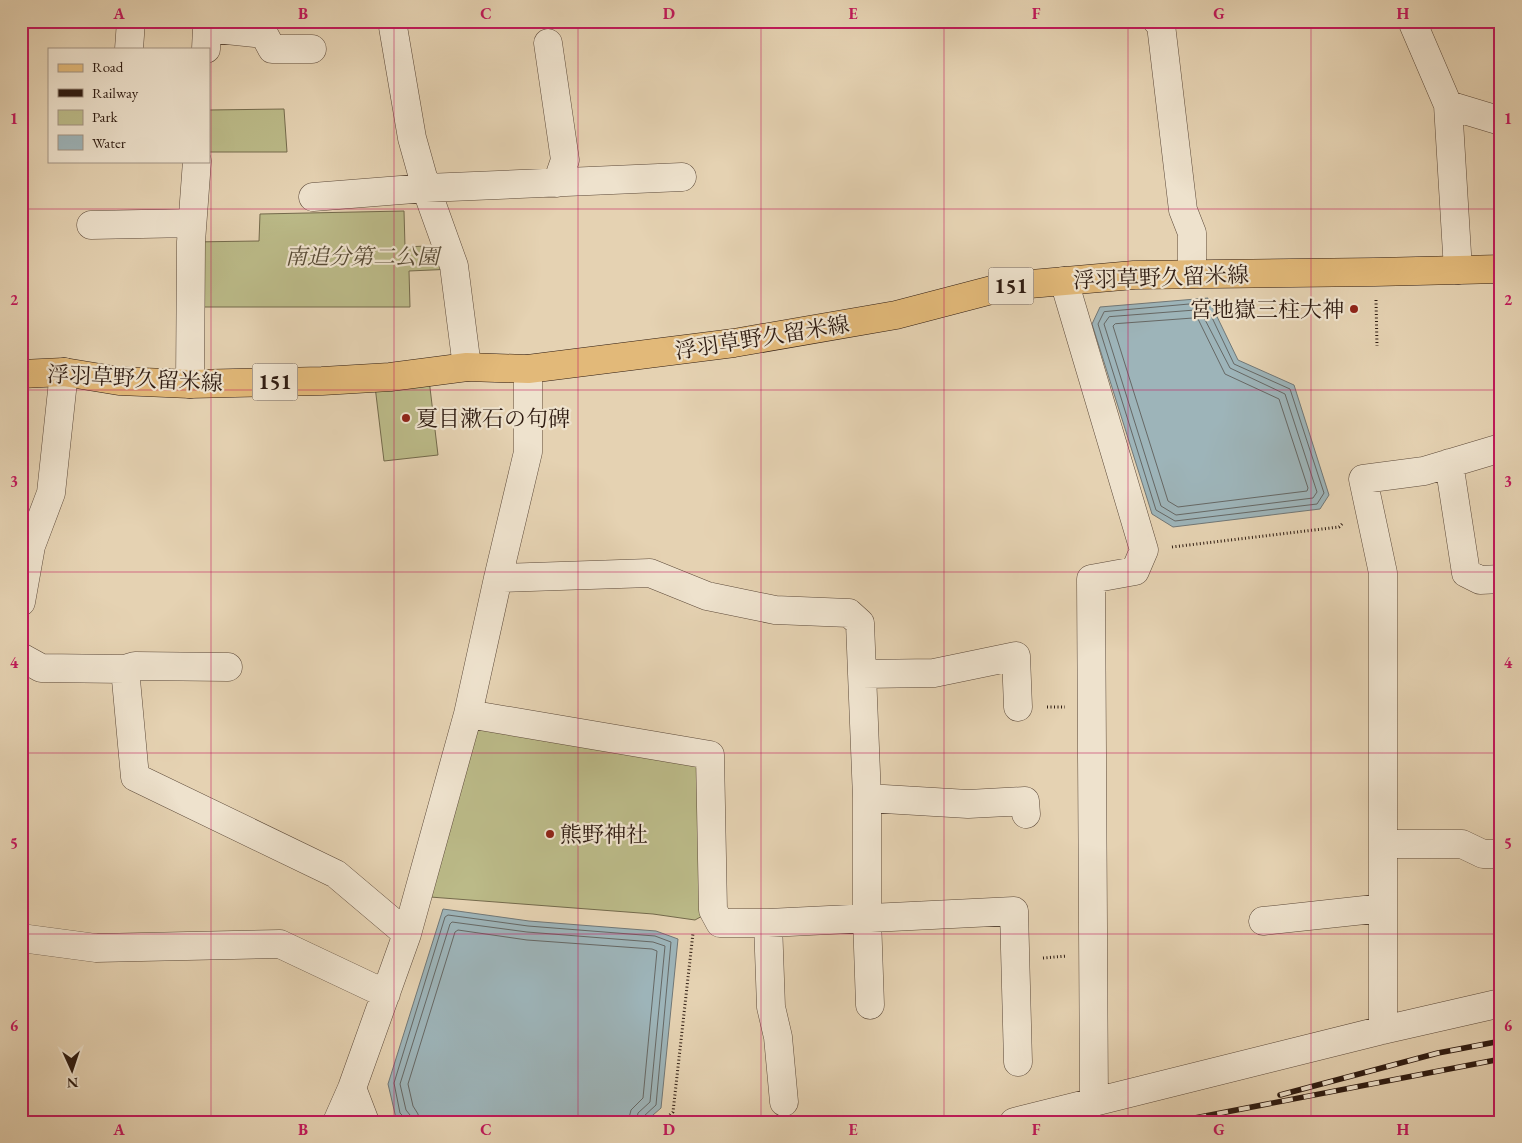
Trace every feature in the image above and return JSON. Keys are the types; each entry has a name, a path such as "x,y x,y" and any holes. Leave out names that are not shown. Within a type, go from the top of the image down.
{"main road":[{"name":"浮羽草野久留米線","path":"21,374 64,372 119,381 190,384 322,381 390,377 467,367 528,369 734,343 896,315 1007,286 1134,275 1501,269"}],"street":[{"path":"129,48 131,21"},
{"path":"392,21 412,138 426,188 454,266 467,367"},
{"path":"1157,21 1161,25 1183,210 1192,233 1192,274"},
{"path":"1412,21 1448,105 1458,270"},
{"path":"206,48 207,28 264,34 272,49 312,49"},
{"path":"548,43 565,160 557,183"},
{"path":"1448,105 1501,120"},
{"path":"190,384 192,223 197,162"},
{"path":"313,197 426,188 682,177"},
{"path":"91,225 192,223"},
{"path":"1064,281 1144,550 1135,571 1091,579 1094,1102"},
{"path":"337,1122 352,1088 407,934 468,714 528,452 528,369"},
{"path":"21,602 31,546 52,493 64,372"},
{"path":"1383,1030 1383,573 1363,479 1424,471 1501,448"},
{"path":"1449,464 1466,573 1480,580 1501,579"},
{"path":"498,578 650,573 707,596 775,610 849,613 860,623 867,798 867,918 870,1005"},
{"path":"21,656 41,668 228,667"},
{"path":"862,674 934,673 1016,656 1018,707"},
{"path":"125,669 135,777 336,874 407,934"},
{"path":"468,714 710,755 713,910 720,923 768,924 1014,911 1018,1062"},
{"path":"867,798 968,804 1025,801 1026,814"},
{"path":"1383,844 1462,844 1482,854 1501,854"},
{"path":"1263,922 1383,908"},
{"path":"768,924 771,1007 778,1037 784,1102"},
{"path":"21,938 96,948 280,944 386,994"},
{"path":"1014,1122 1383,1030 1501,1003"},
{"path":"352,1088 365,1122"}],"path":[{"path":"1375,272 1377,346"},
{"path":"1144,550 1339,527 1366,493"},
{"path":"662,1122 673,1112 695,920 713,910"},
{"path":"1015,960 1093,954"}],"green space":[{"path":"284,109 287,152 210,152 210,110"},
{"name":"南追分第二公園","path":"404,211 405,247 447,245 454,269 409,271 410,307 191,307 191,242 259,241 260,214"},
{"path":"428,371 438,455 384,461 374,378"},
{"path":"468,714 710,755 713,910 695,920 653,914 417,896"}],"water":[{"path":"1208,298 1238,360 1294,385 1329,495 1320,509 1173,527 1152,514 1092,324 1100,307"},
{"path":"443,909 529,921 656,931 678,939 661,1108 645,1122 406,1122 396,1118 388,1084"}],"railway":[{"path":"1280,1095 1438,1053 1501,1041"},
{"path":"1174,1122 1501,1059"},
{"path":"21,1118 36,1122"}],"place":[{"name":"宮地嶽三柱大神","path":"1354,309"},
{"name":"夏目漱石の句碑","path":"406,418"},
{"name":"熊野神社","path":"550,834"}]}
